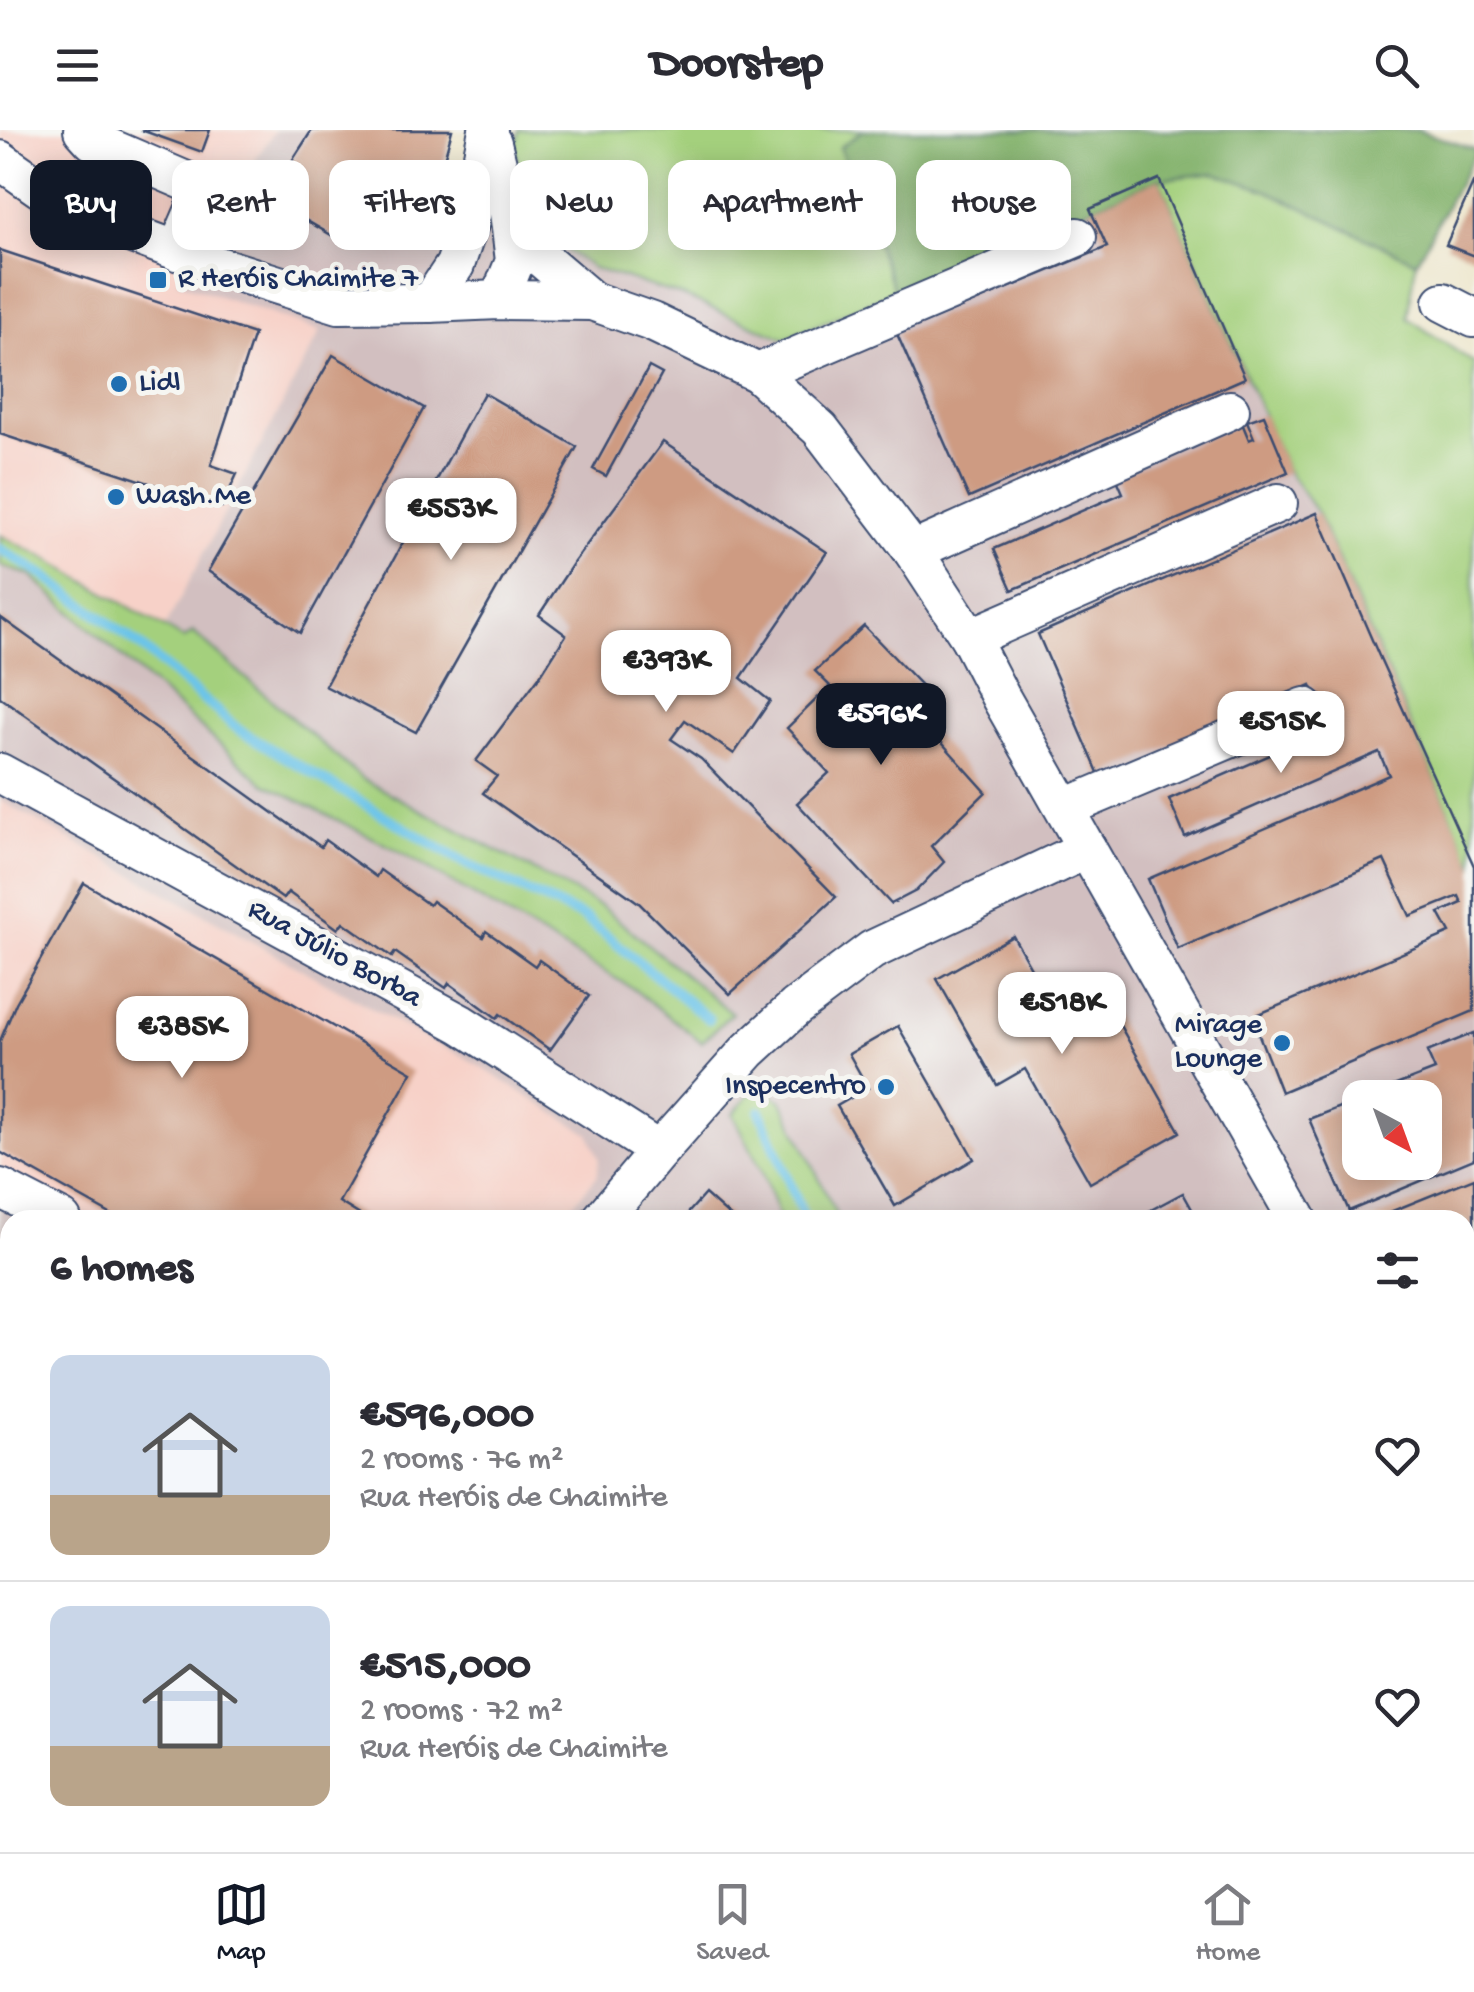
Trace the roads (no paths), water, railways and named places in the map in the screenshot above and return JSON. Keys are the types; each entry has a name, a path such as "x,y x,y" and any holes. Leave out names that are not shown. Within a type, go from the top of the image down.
{"street":[{"path":"83,130 93,141 193,184 199,193 196,208 176,252"},
{"path":"488,130 509,212 515,260 499,300"},
{"path":"482,160 488,130"},
{"path":"0,160 30,181"},
{"path":"0,192 30,200"},
{"path":"509,212 532,250 592,300 652,322 758,372 820,429 913,551 970,638 1292,1210"},
{"path":"758,372 1077,237"},
{"path":"152,243 340,304 592,300"},
{"path":"430,304 456,265 461,250"},
{"path":"476,250 480,269 499,300"},
{"path":"913,551 1230,410"},
{"path":"970,638 1278,503"},
{"path":"1065,808 1305,708"},
{"name":"Rua Júlio Borba","path":"0,773 461,1024 658,1151"},
{"path":"610,1210 748,1052 796,1006 872,950 1088,848"},
{"path":"0,1188 43,1210"}],"waterway":[{"path":"0,549 45,576 139,645 239,730 466,864 585,918 709,1019"},
{"path":"760,1111 801,1210"}],"place":[{"name":"R Heróis Chaimite 7","path":"158,280"},
{"name":"Lidl","path":"119,384"},
{"name":"Wash.Me","path":"116,497"},
{"name":"Mirage Lounge","path":"1282,1043"},
{"name":"Inspecentro","path":"886,1087"}]}
